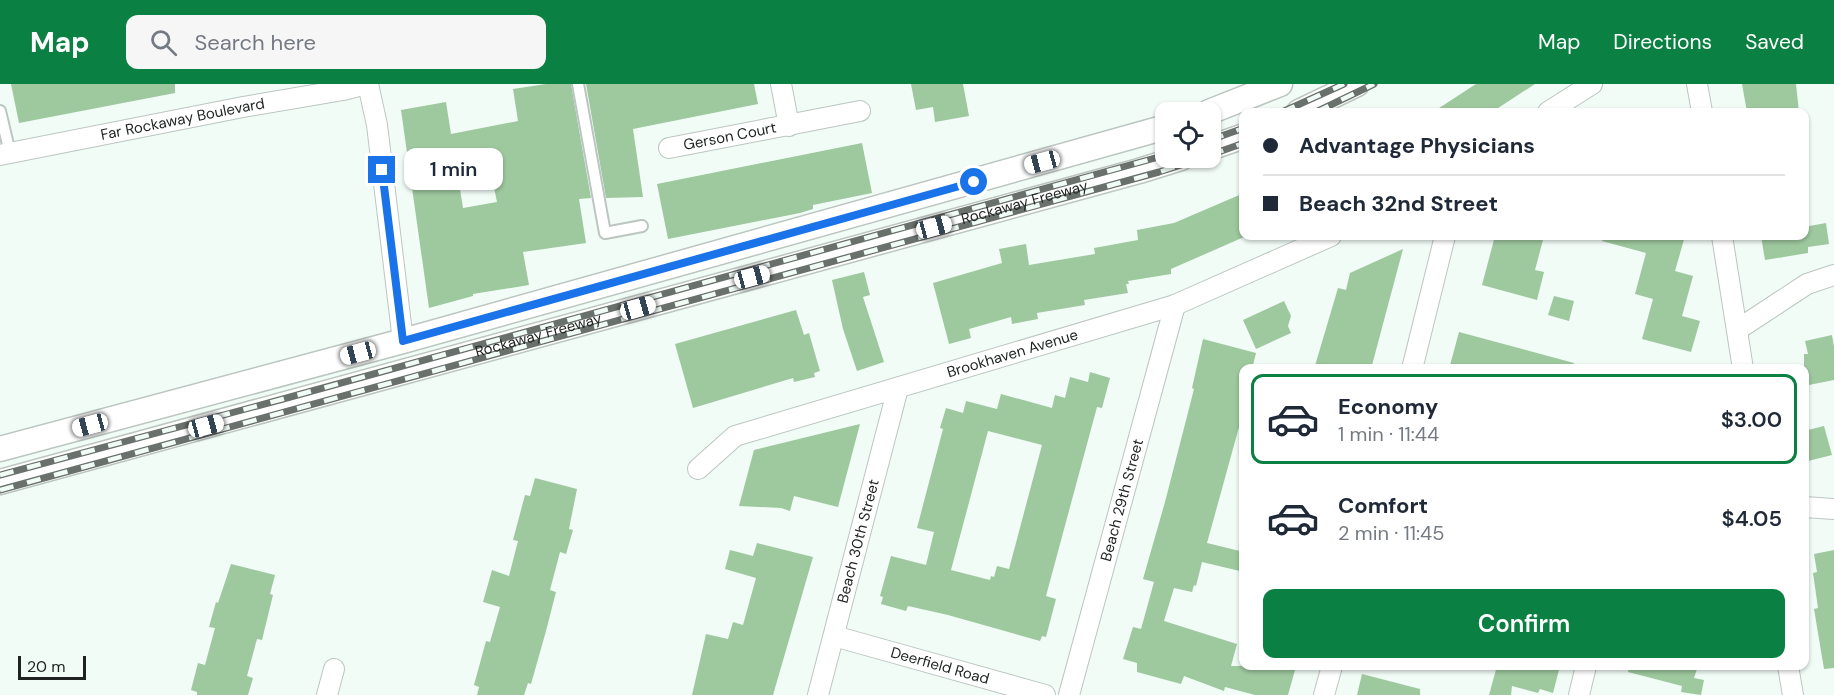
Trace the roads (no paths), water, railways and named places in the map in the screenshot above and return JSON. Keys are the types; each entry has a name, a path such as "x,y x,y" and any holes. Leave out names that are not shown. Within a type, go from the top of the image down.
{"street":[{"name":"Far Rockaway Boulevard","path":"5,154 243,106 367,84"},
{"path":"367,84 377,125 407,356"},
{"name":"Gerson Court","path":"781,84 789,126"},
{"path":"1221,107 1280,84"},
{"path":"1307,108 1358,84"},
{"path":"1554,108 1592,84"},
{"path":"1697,84 1701,108"},
{"name":"Gerson Court","path":"669,148 860,111"},
{"name":"Rockaway Freeway","path":"0,482 407,356 1155,130"},
{"path":"1221,144 1239,138"},
{"name":"Rockaway Freeway","path":"0,449 407,356 1155,166"},
{"name":"Brookhaven Avenue","path":"698,469 735,436 1175,305 1321,240"},
{"path":"1413,364 1443,240"},
{"path":"1723,240 1742,364"},
{"path":"1737,330 1807,284 1834,275"},
{"name":"Beach 29th Street","path":"1069,695 1175,305"},
{"name":"Beach 30th Street","path":"818,695 898,388"},
{"path":"1809,508 1834,510"},
{"name":"Deerfield Road","path":"834,636 1045,695"},
{"path":"327,695 334,669"},
{"path":"1324,695 1331,670"},
{"path":"1579,695 1585,670"},
{"path":"1789,670 1793,695"}],"lane":[{"path":"578,84 605,233 642,226"},
{"path":"0,111 5,154"}],"railway":[{"path":"1291,108 1344,84"},
{"path":"1324,108 1374,84"},
{"path":"1221,136 1239,130"},
{"path":"1221,151 1239,145"},
{"path":"0,475 1155,158"},
{"path":"0,490 1172,168"}]}
